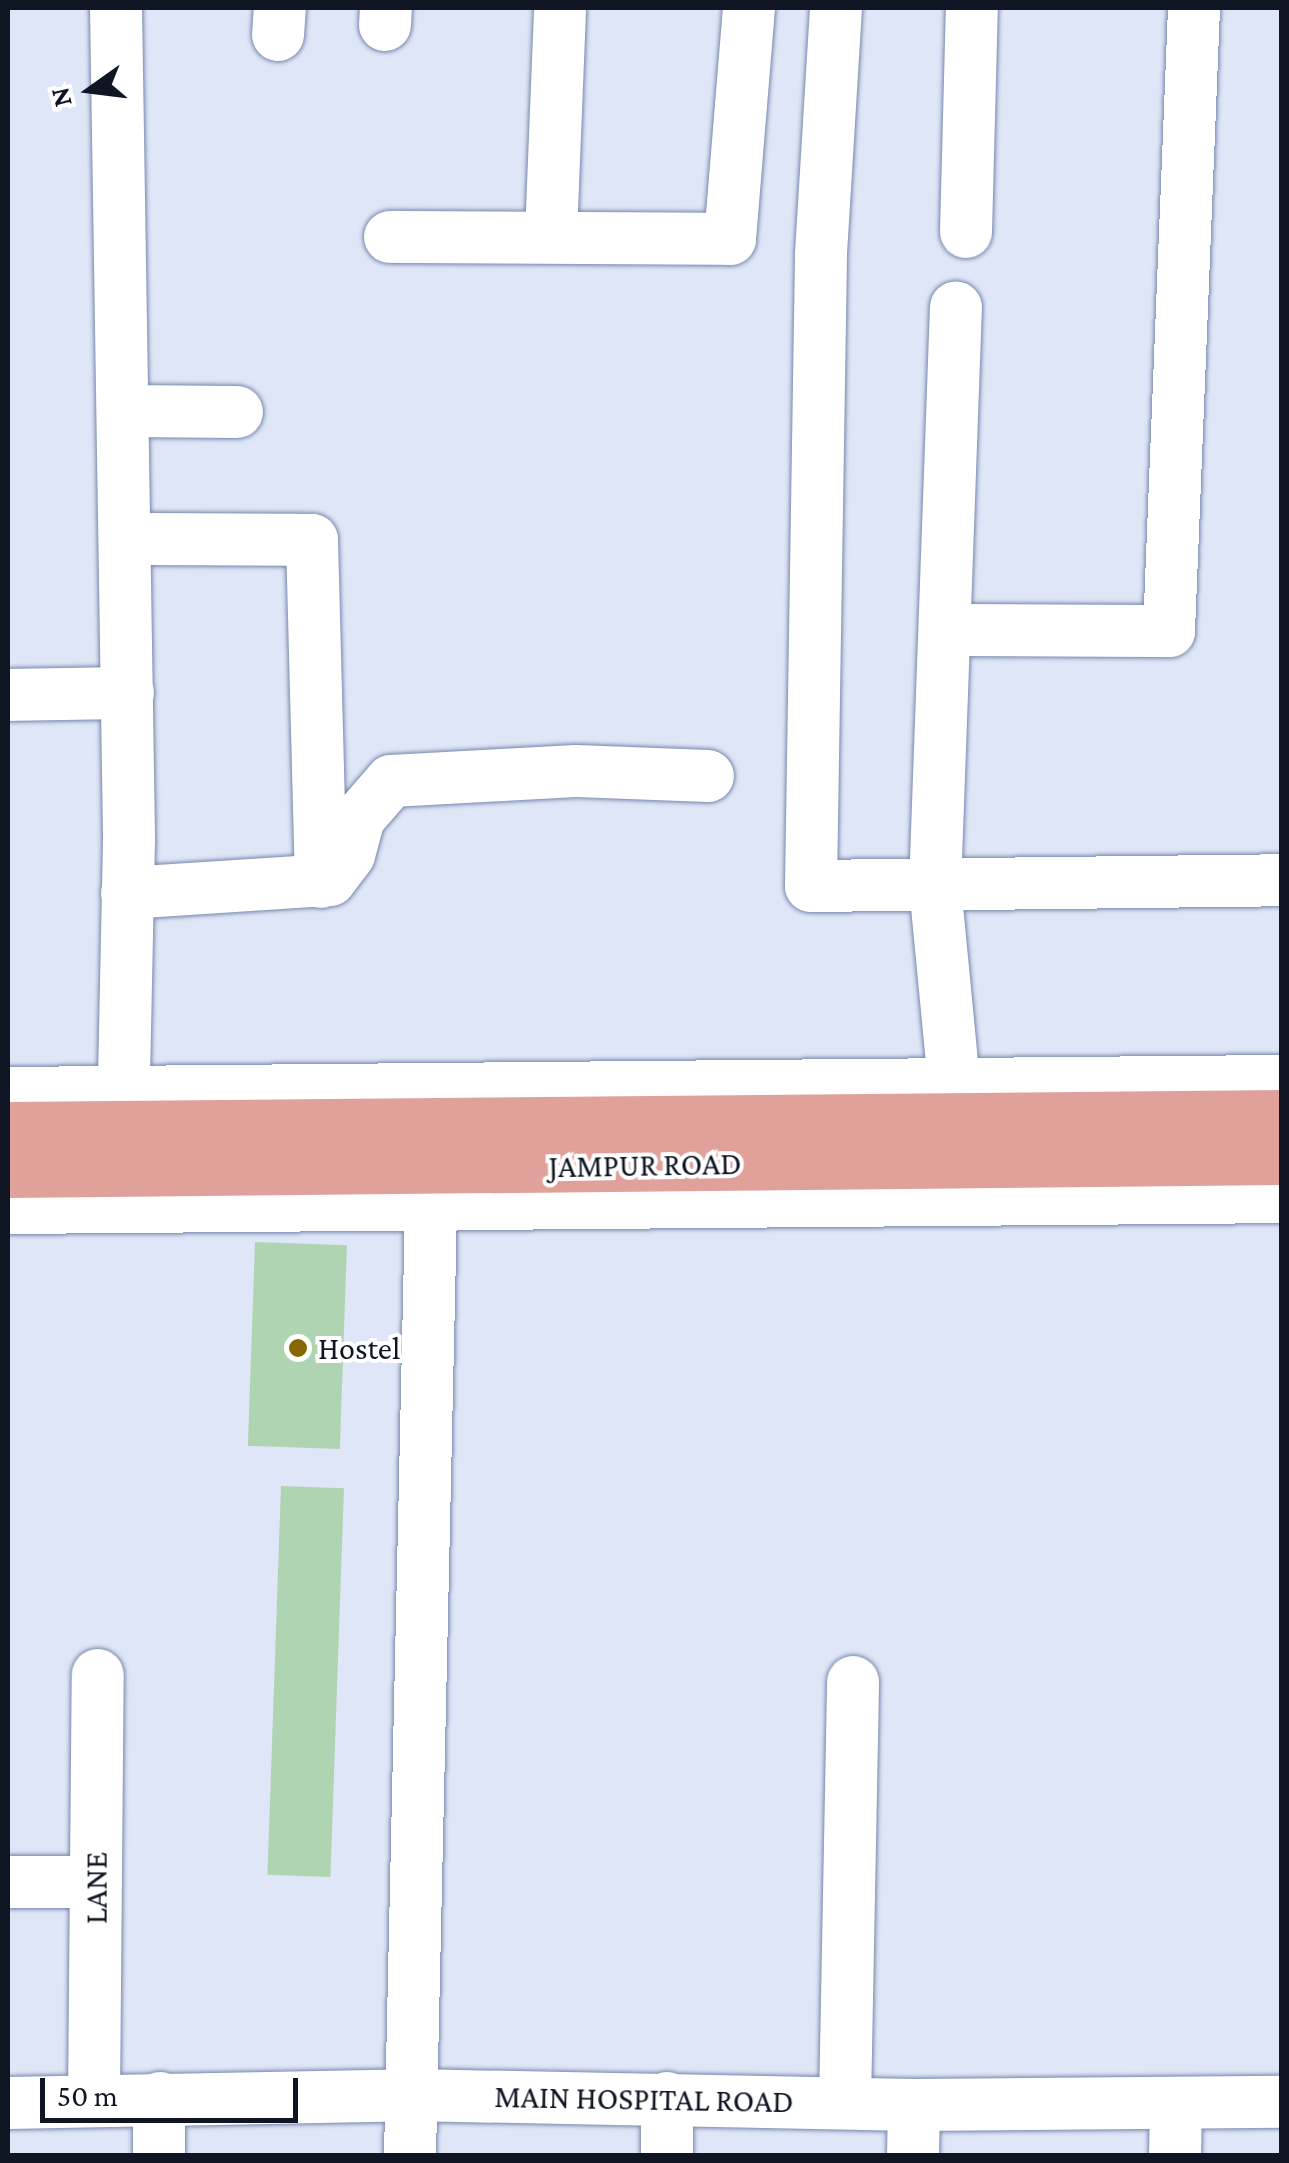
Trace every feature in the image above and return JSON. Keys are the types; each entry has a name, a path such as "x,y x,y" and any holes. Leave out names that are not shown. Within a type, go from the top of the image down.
{"main road":[{"name":"JAMPUR ROAD","path":"8,1130 122,1110 1282,1117"},
{"name":"JAMPUR ROAD","path":"8,1170 431,1185 1282,1158"}],"street":[{"path":"116,8 128,693 122,1110"},
{"path":"552,235 560,8"},
{"path":"390,237 730,239 750,8"},
{"path":"836,8 821,256 810,886 1282,880"},
{"path":"966,232 972,8"},
{"path":"945,630 1168,631 1194,8"},
{"path":"954,1083 935,887 956,306"},
{"path":"126,411 237,412"},
{"path":"126,540 312,540 321,882"},
{"path":"8,695 128,693"},
{"path":"127,893 321,882 349,855 359,818 391,781 576,771 708,776"},
{"path":"8,1094 122,1110 954,1083 1282,1081"},
{"path":"8,1208 431,1185 1282,1198"},
{"path":"410,2156 431,1185"},
{"name":"LANE","path":"94,2100 98,1676"},
{"path":"845,2103 853,1682"},
{"path":"8,1882 96,1882"},
{"name":"MAIN HOSPITAL ROAD","path":"8,2103 410,2095 845,2103 914,2130 1176,2104 1282,2102"},
{"path":"159,2156 160,2098"},
{"path":"667,2098 667,2156"},
{"path":"1175,2156 1176,2104"}],"building":[{"path":"255,1242 347,1245 340,1449 248,1446"},
{"path":"281,1486 344,1488 330,1877 267,1875"}],"place":[{"name":"Hostel","path":"298,1348"}]}
